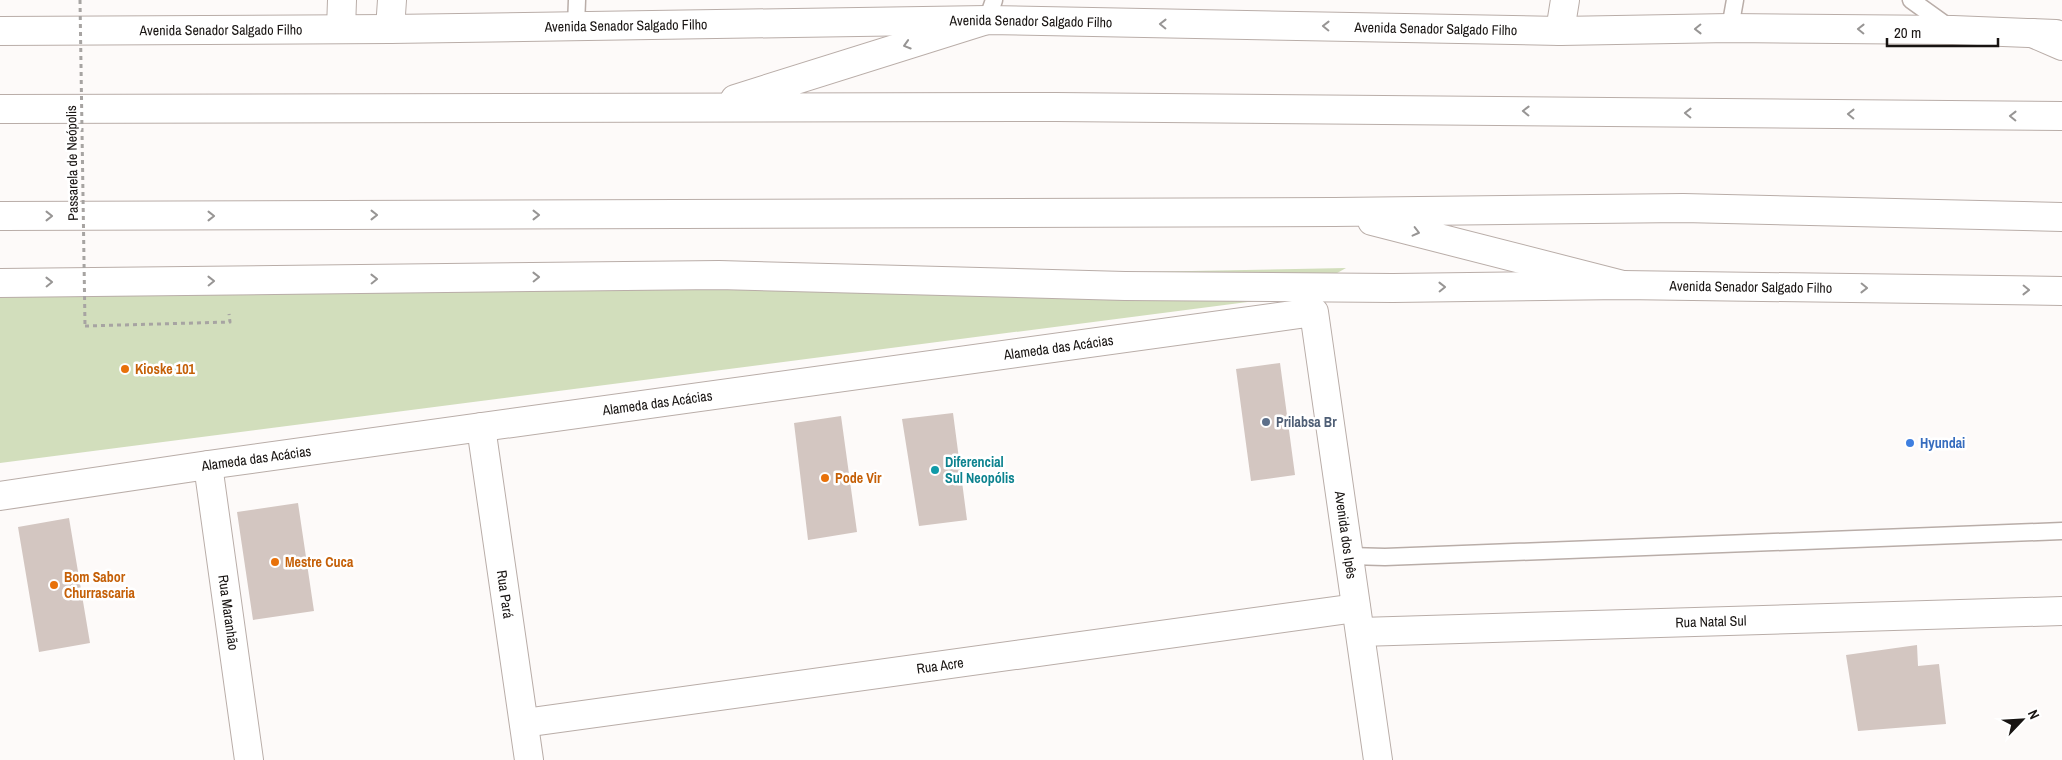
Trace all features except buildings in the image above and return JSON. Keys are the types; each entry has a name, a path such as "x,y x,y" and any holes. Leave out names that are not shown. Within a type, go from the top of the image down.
{"main road":[{"path":"341,29 342,0"},
{"path":"390,29 392,0"},
{"path":"1560,31 1565,0"},
{"path":"712,106 990,10"},
{"name":"Avenida Senador Salgado Filho","path":"0,31 103,32 390,29 576,13 990,10 1560,31 1730,28 1953,30 2062,34"},
{"path":"2032,33 2062,46"},
{"path":"0,109 712,106 1056,107 2062,116"},
{"path":"0,216 1334,212 1683,208 2062,217"},
{"path":"1334,212 1622,285"},
{"name":"Avenida Senador Salgado Filho","path":"0,283 719,275 1125,286 1394,288 1622,285 2062,291"},
{"name":"Alameda das Acácias","path":"0,496 208,465 1314,312"},
{"name":"Avenida dos Ipês","path":"1314,312 1378,760"},
{"name":"Rua Pará","path":"481,427 529,760"},
{"name":"Rua Maranhão","path":"208,465 249,760"},
{"name":"Rua Natal Sul","path":"1358,620 2062,611"},
{"name":"Rua Acre","path":"524,723 1358,620"}],"lane":[{"path":"1730,28 1735,0"},
{"path":"1911,0 1953,30"},
{"path":"1349,556 1386,557 2062,531"}],"path":[{"name":"Passarela de Neópolis","path":"80,0 85,326"}],"green space":[{"path":"1346,268 1309,289 1263,300 0,463 0,294"}],"place":[{"name":"Kioske 101","path":"125,369"},
{"name":"Prilabsa Br","path":"1266,422"},
{"name":"Hyundai","path":"1910,443"},
{"name":"Diferencial Sul Neopólis","path":"935,470"},
{"name":"Pode Vir","path":"825,478"},
{"name":"Mestre Cuca","path":"275,562"},
{"name":"Bom Sabor Churrascaria","path":"54,585"}]}
